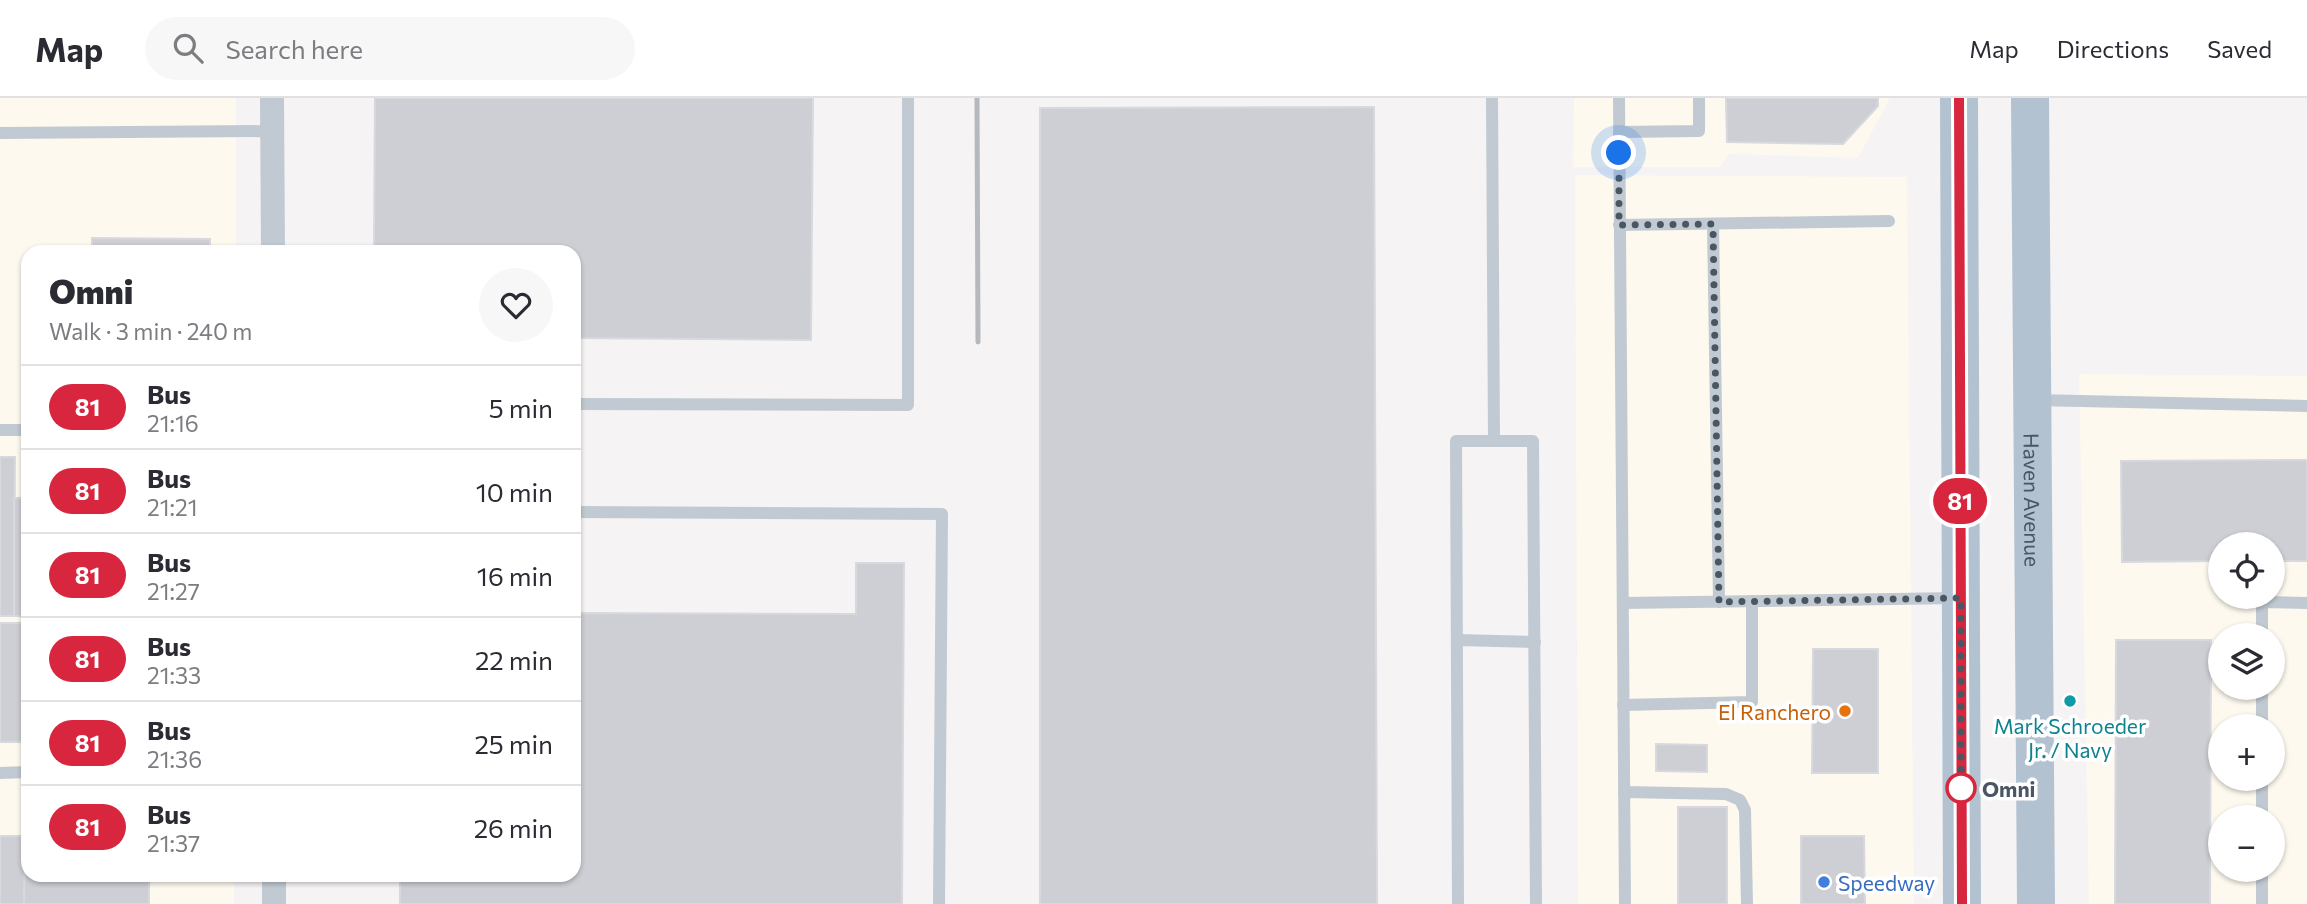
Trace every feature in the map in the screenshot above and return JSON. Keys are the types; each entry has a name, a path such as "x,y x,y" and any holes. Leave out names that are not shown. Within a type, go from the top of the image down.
{"main road":[{"path":"1959,98 1962,904"},
{"name":"Haven Avenue","path":"2030,98 2036,904"}],"street":[{"path":"272,98 272,245"},
{"path":"274,882 274,904"}],"lane":[{"path":"581,404 908,405 908,98"},
{"path":"1492,98 1494,441"},
{"path":"1619,98 1625,904"},
{"path":"1619,132 1699,131 1699,98"},
{"path":"0,133 272,131"},
{"path":"1619,225 1889,221"},
{"path":"1713,224 1719,602"},
{"path":"2033,400 2307,406"},
{"path":"0,430 21,430"},
{"path":"1458,904 1456,441 1533,441 1536,904"},
{"path":"581,512 942,514 939,904"},
{"path":"1623,603 1961,598"},
{"path":"1623,705 1752,702 1752,601"},
{"path":"2262,623 2262,602 2307,603"},
{"path":"1457,640 1535,642"},
{"path":"0,773 21,772"},
{"path":"1624,792 1726,793 1740,800 1745,810 1747,904"},
{"path":"2262,882 2262,904"}],"shaded area":[{"path":"0,98 236,98 236,245 21,245 21,882 234,882 234,904 0,904"},
{"path":"1574,98 1890,98 1858,158 1729,154 1720,167 1573,167"},
{"path":"1575,175 1907,177 1914,904 1578,904"},
{"path":"2079,374 2307,376 2307,904 2089,904"}],"building":[{"path":"375,98 813,98 811,340 581,338 581,245 374,245"},
{"path":"1726,98 1878,98 1878,106 1843,144 1727,142"},
{"path":"1374,107 1377,904 1040,904 1040,108"},
{"path":"92,238 210,239 210,245 92,245"},
{"path":"0,457 15,457 14,616 0,616"},
{"path":"2307,460 2307,561 2285,561 2285,532 2208,532 2208,561 2122,562 2121,461"},
{"path":"14,498 21,498 21,616 14,616"},
{"path":"856,563 904,563 902,904 400,904 400,882 581,882 581,613 856,614"},
{"path":"0,623 21,623 21,742 0,742"},
{"path":"2116,640 2208,640 2208,700 2211,700 2211,714 2208,714 2210,904 2115,904"},
{"name":"El Ranchero","path":"1813,649 1878,649 1878,773 1812,773"},
{"path":"1656,744 1707,745 1707,772 1656,771"},
{"path":"1678,807 1727,807 1727,904 1678,904"},
{"path":"0,836 21,836 24,904 0,904"},
{"path":"1801,836 1864,836 1865,904 1801,904"},
{"path":"24,882 149,882 149,904 24,904"}],"railway":[{"path":"977,98 978,342"}],"bus line":[{"name":"81","path":"1959,98 1962,904"}],"place":[{"name":"Mark Schroeder Jr. / Navy","path":"2070,701"},
{"name":"El Ranchero","path":"1845,711"},
{"name":"Omni","path":"1961,788"},
{"name":"Speedway","path":"1824,882"}],"route":[{"path":"1619,153 1619,225 1713,224 1719,602 1961,598 1961,793 1961,788"}]}
